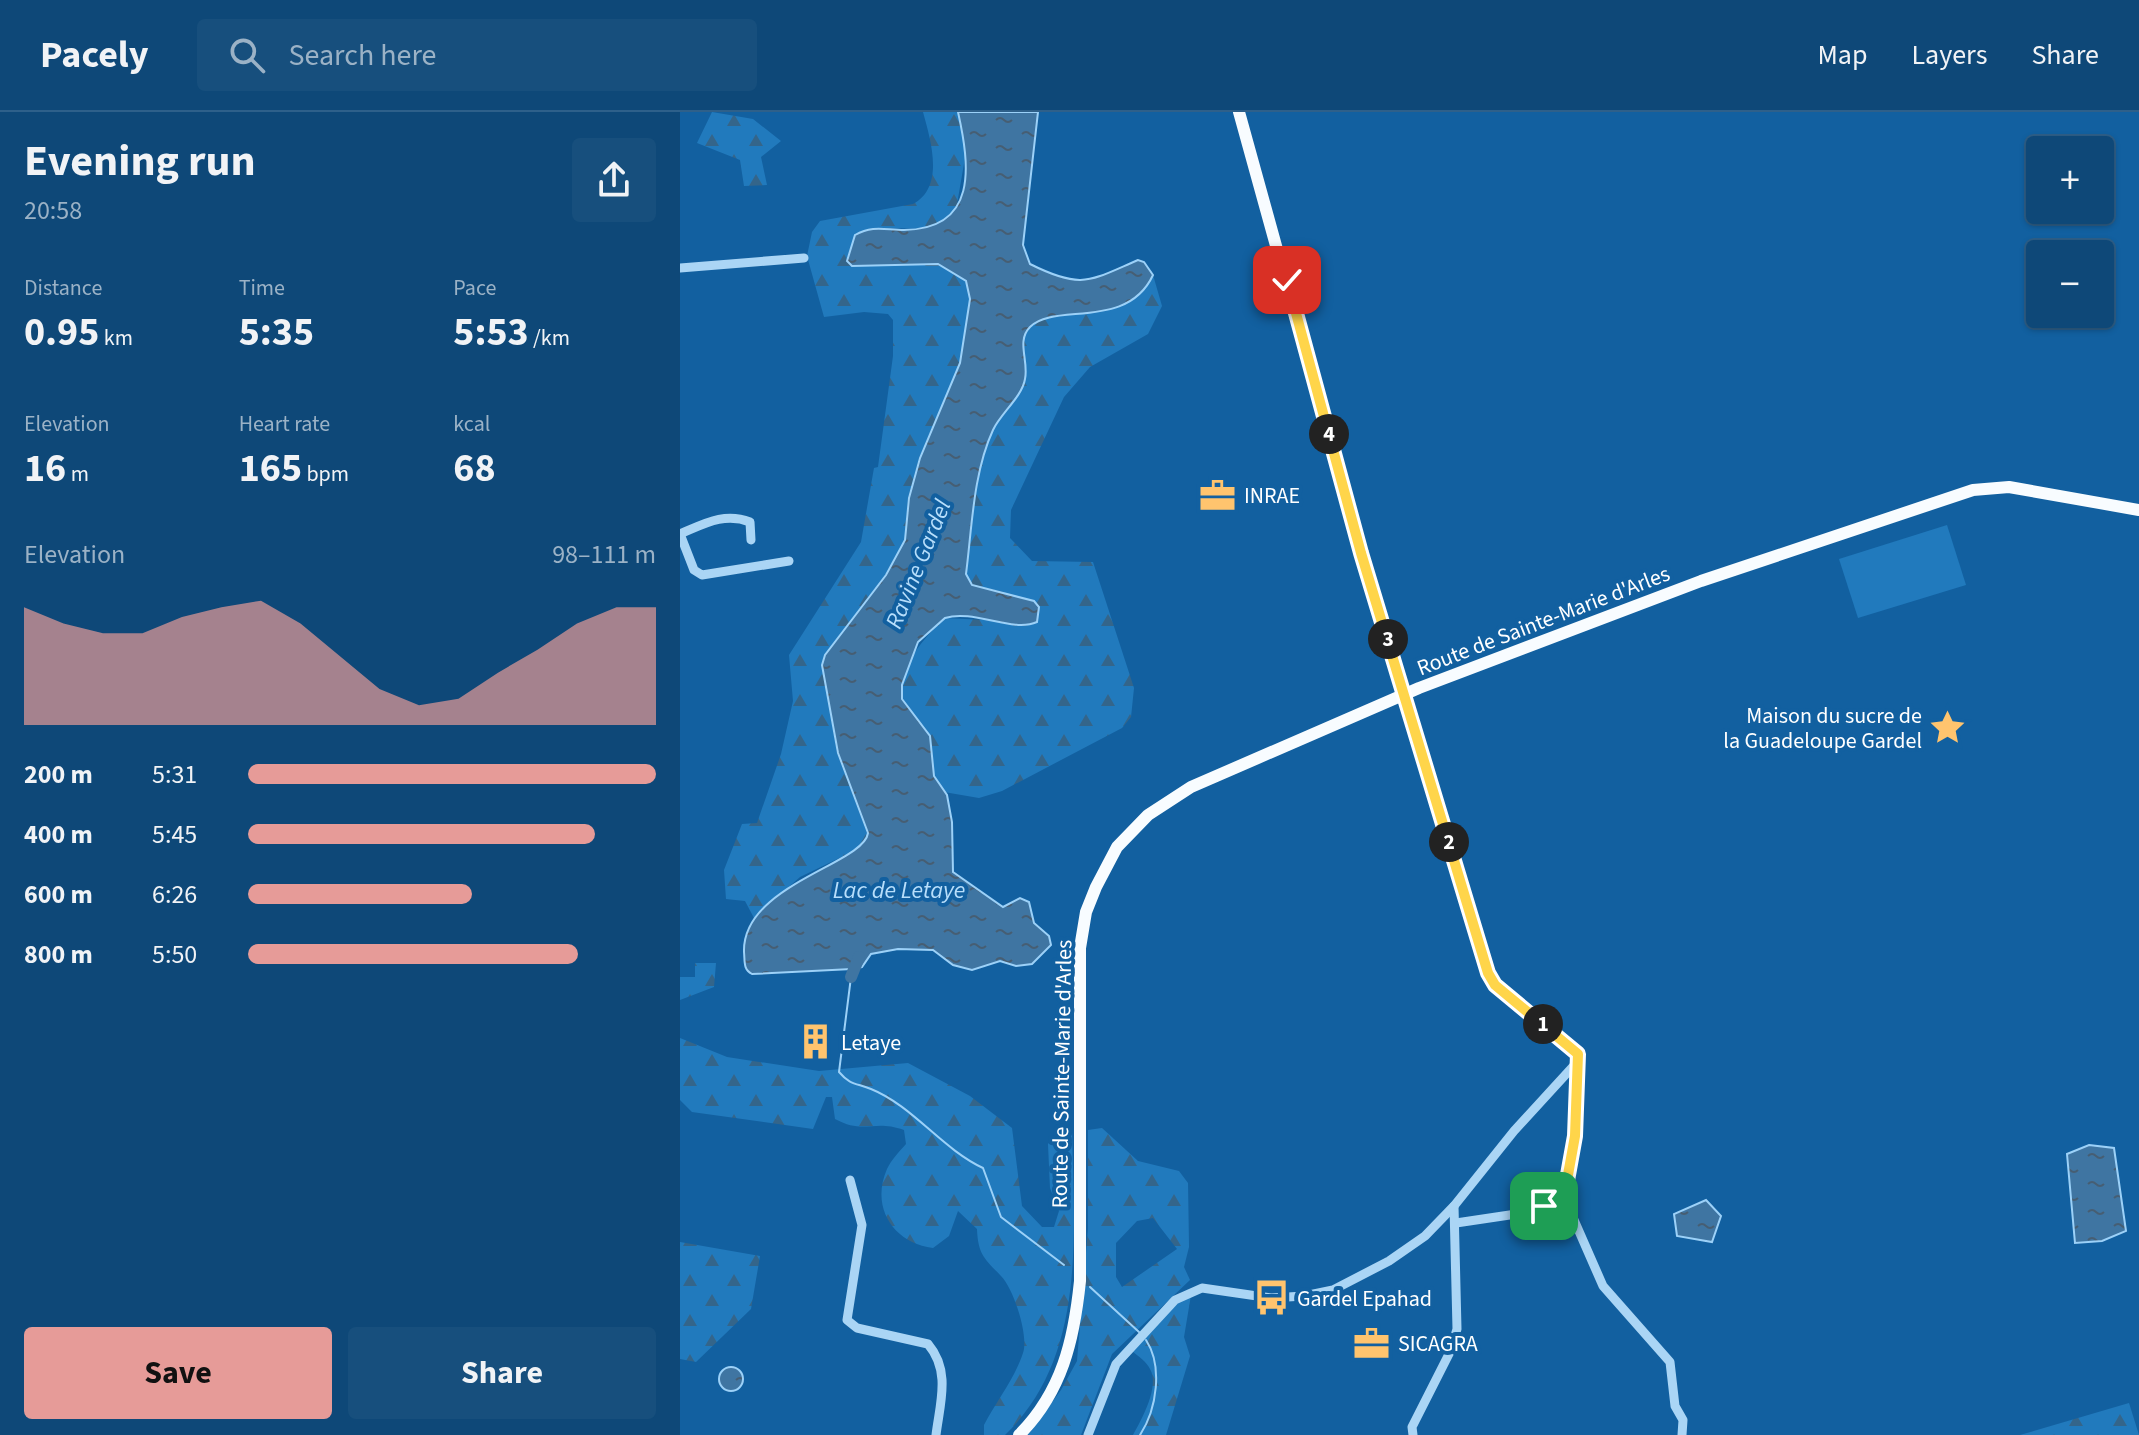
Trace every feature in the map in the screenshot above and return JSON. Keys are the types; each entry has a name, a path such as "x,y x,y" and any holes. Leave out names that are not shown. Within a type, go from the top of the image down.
{"main road":[{"path":"1239,112 1361,553 1405,695"},
{"name":"Route de Sainte-Marie d'Arles","path":"1019,1435 1053,1391 1075,1327 1080,1281 1080,948 1086,912 1117,847 1148,815 1191,787 1405,695 1701,581 1973,490 2009,487 2139,510"}],"street":[{"path":"680,268 804,258"},
{"path":"751,540 750,522 730,517 717,518 680,534 694,570 702,575 789,561"},
{"path":"1405,695 1491,979 1571,1046 1579,1060 1575,1136 1564,1197 1603,1286 1670,1362 1675,1406 1683,1420 1682,1435"},
{"path":"1088,1435 1113,1371 1175,1300 1202,1288 1271,1298 1304,1296 1340,1287 1425,1236 1579,1060"},
{"path":"850,1180 862,1225 847,1320 857,1328 928,1344 933,1350 940,1361 943,1382 936,1435"},
{"path":"1456,1223 1523,1213 1564,1197"},
{"path":"1413,1435 1412,1427 1450,1352 1457,1329 1454,1206"}],"green space":[{"path":"712,112 753,119 781,141 761,157 767,185 744,186 740,160 697,143"},
{"path":"923,112 958,112 966,152 956,210 934,226 880,228 855,235 846,261 852,266 938,264 966,281 970,299 960,363 919,458 908,498 905,540 885,575 824,655 822,665 837,753 867,833 866,841 858,849 800,877 754,918 745,901 726,899 724,870 742,824 757,823 781,754 793,701 789,655 861,542 874,468 878,467 893,356 893,320 888,314 864,312 824,317 807,256 812,232 820,221 913,204 923,196 929,187 933,162"},
{"path":"1153,275 1162,306 1148,334 1090,367 1064,397 1011,510 1010,538 1032,561 1093,562 1134,688 1131,717 1122,728 1002,791 979,798 944,792 934,774 929,733 905,703 901,687 914,654 945,618 1004,621 1018,625 1004,592 972,585 966,574 981,465 993,431 1023,386 1026,333 1041,320 1091,313 1126,303 1141,292"},
{"path":"1947,525 1966,585 1858,618 1839,559"},
{"path":"695,963 716,963 714,987 680,1000 680,977 695,977"},
{"path":"680,1038 727,1057 819,1071 908,1063 970,1096 1012,1128 1022,1206 1042,1227 1054,1227 1059,1211 1050,1188 1048,1144 1064,1125 1072,1129 1073,1251 1063,1331 1050,1369 1032,1403 1005,1435 984,1435 984,1425 1023,1353 1024,1336 1019,1313 1006,1282 981,1251 977,1229 958,1211 949,1236 933,1248 907,1239 889,1221 884,1210 882,1183 889,1166 906,1144 904,1130 845,1124 835,1119 832,1097 826,1097 813,1129 692,1112 680,1100"},
{"path":"1102,1128 1138,1161 1179,1171 1188,1183 1189,1247 1184,1267 1190,1280 1112,1354 1081,1435 1028,1435 1061,1390 1077,1361 1088,1229 1088,1130","holes":["1153,1218 1177,1249 1122,1287 1116,1277 1116,1243 1137,1221"]},
{"path":"680,1242 760,1256 751,1309 696,1362 680,1359"},
{"path":"1191,1295 1184,1337 1190,1356 1166,1435 1133,1435 1149,1402 1153,1376 1149,1366 1132,1351 1177,1302"},
{"path":"2129,1403 2139,1435 2020,1435"}],"water":[{"name":"Lac de Letaye","path":"958,112 1038,112 1023,245 1030,264 1062,277 1085,280 1138,260 1144,262 1153,275 1141,292 1126,303 1091,313 1056,316 1030,327 1023,345 1026,372 1023,386 993,430 986,447 974,501 966,574 972,585 1034,601 1039,607 1037,622 1016,625 968,616 945,618 918,642 902,685 902,699 930,736 934,776 947,795 952,822 953,872 1003,907 1020,898 1029,902 1034,923 1049,936 1051,945 1032,964 1016,966 1000,961 972,970 953,965 933,950 898,949 871,954 862,967 852,969 752,974 746,967 744,952 749,929 762,910 781,893 847,855 861,844 868,833 838,753 822,665 825,655 886,575 905,540 909,498 920,458 960,363 970,299 966,281 938,264 852,266 847,261 855,235 861,232 928,227 945,219 957,206 966,173"},
{"path":"2089,1145 2114,1148 2126,1231 2102,1241 2075,1243 2067,1154"},
{"path":"1706,1200 1721,1216 1712,1242 1677,1236 1674,1214"},
{"path":"731,1367 740,1370 743,1379 740,1388 731,1391 722,1388 719,1379 722,1370"}],"waterway":[{"name":"Ravine Gardel","path":"851,977 859,957"},
{"name":"Ravine Gardel","path":"851,977 839,1072 850,1082 886,1096 954,1150 983,1168 1001,1217 1064,1265"},
{"name":"Ravine Gardel","path":"1090,1287 1139,1332"},
{"name":"Ravine Gardel","path":"1140,1435 1146,1425 1156,1388 1155,1362 1146,1340"}],"place":[{"name":"INRAE","path":"1218,495"},
{"name":"Maison du sucre de la Guadeloupe Gardel","path":"1948,728"},
{"name":"Letaye","path":"815,1042"},
{"name":"Gardel Epahad","path":"1271,1298"},
{"name":"SICAGRA","path":"1372,1343"}],"route":[{"path":"1287,280 1361,553 1488,973 1495,985 1571,1046 1579,1060 1575,1136 1564,1197 1544,1206"}]}
